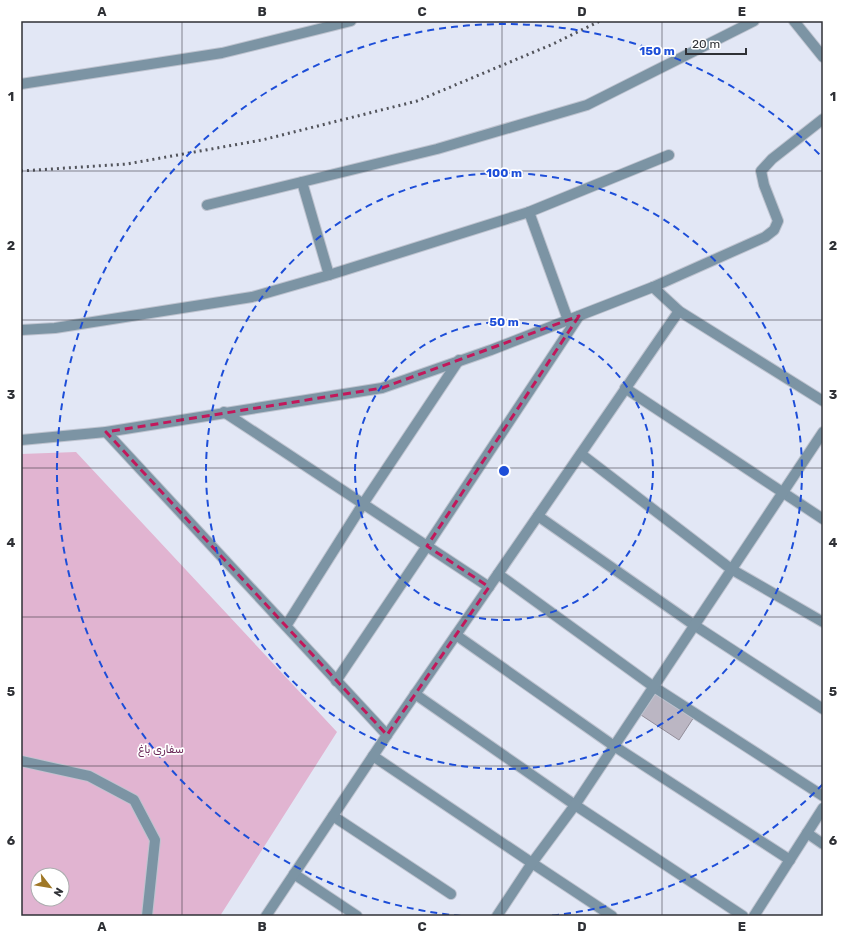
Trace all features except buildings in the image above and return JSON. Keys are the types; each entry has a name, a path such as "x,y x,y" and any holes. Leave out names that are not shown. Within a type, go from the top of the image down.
{"street":[{"path":"21,84 222,53 351,21"},
{"path":"207,205 437,149 587,105 754,21"},
{"path":"794,21 823,57"},
{"path":"21,440 106,432 382,388 491,350 653,287 765,237 774,230 778,221 764,185 761,171 772,159 823,119"},
{"path":"21,330 62,327 252,297 329,275 529,212 669,155"},
{"path":"302,182 329,275"},
{"path":"529,212 568,320"},
{"path":"653,287 679,311 823,401"},
{"path":"266,916 415,694 679,311"},
{"path":"336,681 579,316"},
{"path":"286,626 459,360"},
{"path":"625,388 823,519"},
{"path":"224,412 489,587"},
{"path":"106,432 387,736"},
{"path":"497,916 532,864 575,805 823,432"},
{"path":"580,454 731,569 823,622"},
{"path":"538,516 694,625 823,709"},
{"path":"498,574 654,687 823,796"},
{"path":"456,635 614,746 790,860"},
{"path":"415,694 575,805 743,916"},
{"path":"373,756 532,864 612,916"},
{"path":"21,761 89,776 134,800 155,840 147,916"},
{"path":"756,915 823,808"},
{"path":"333,816 451,894"},
{"path":"807,833 823,844"},
{"path":"294,874 357,916"}],"highlighted area":[{"path":"579,316 427,546 489,587 387,735 106,432 382,388"}],"green space":[{"name":"سفاری باغ","path":"76,452 337,732 220,916 21,916 21,454"}],"railway":[{"path":"21,171 127,164 262,140 417,101 553,44 600,21"}]}
